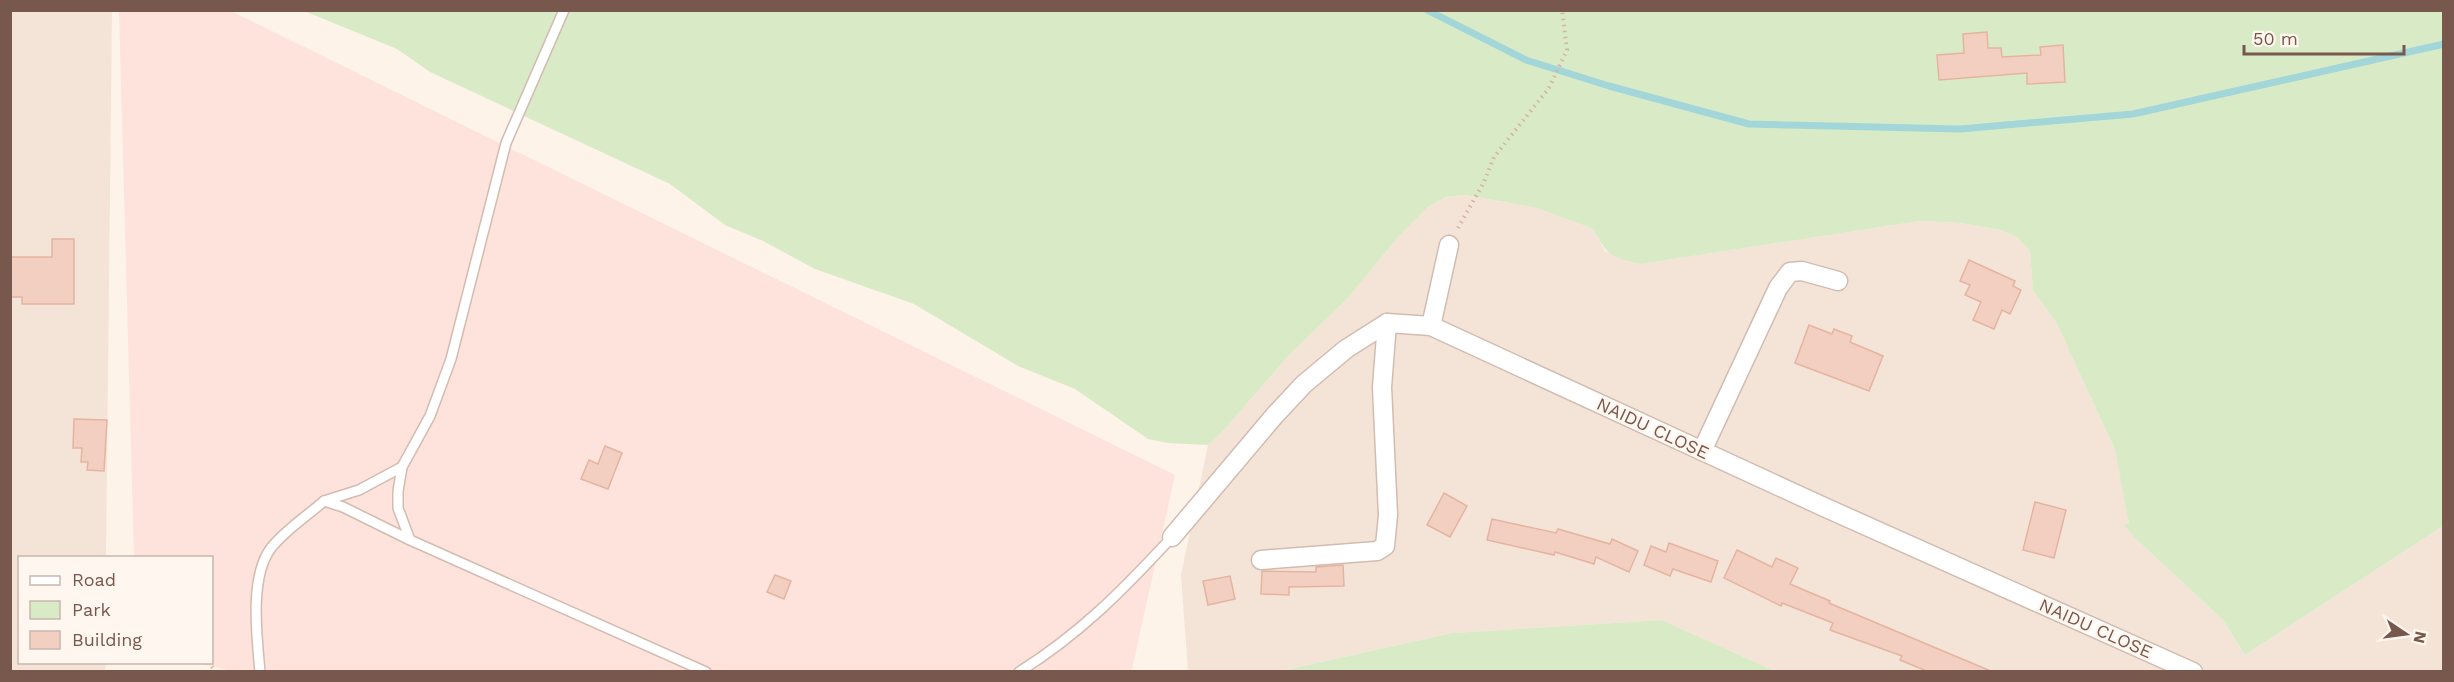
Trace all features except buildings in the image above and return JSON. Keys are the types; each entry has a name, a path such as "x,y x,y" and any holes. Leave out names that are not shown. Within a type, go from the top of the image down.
{"street":[{"path":"1431,326 1449,245"},
{"path":"1702,451 1778,288 1790,272 1802,271 1838,281"},
{"path":"1172,537 1304,384 1346,349 1387,323"},
{"path":"1261,560 1377,552 1385,546 1388,515 1382,387 1387,323"},
{"name":"NAIDU CLOSE","path":"1387,323 1431,326 2193,672"}],"lane":[{"path":"410,540 398,508 402,467 430,416 451,359 506,142 564,10"},
{"path":"260,672 255,607 263,562 271,548 324,501 360,490 402,467"},
{"path":"324,501 343,507 410,540 706,672"},
{"path":"1019,672 1092,619 1172,537"}],"path":[{"path":"1449,245 1484,182 1494,157 1549,88 1567,50 1562,10"}],"shaded area":[{"path":"10,11 112,11 106,556 18,556 18,664 106,664 105,671 11,671"},
{"path":"119,11 231,11 1175,475 1132,669 1128,672 237,672 201,664 213,664 213,556 134,556"},
{"path":"1464,195 1537,208 1593,229 1605,251 1641,264 1920,221 1961,223 2000,230 2017,237 2030,251 2033,291 2056,322 2115,450 2127,505 2129,525 2125,525 2138,541 2223,620 2245,655 2443,526 2443,671 1775,671 1662,620 1452,633 1281,671 1188,672 1181,575 1208,445 1290,354 1348,298 1399,236 1428,207 1446,197"}],"green space":[{"path":"304,11 2443,11 2443,526 2245,655 2223,620 2138,541 2124,525 2129,524 2115,450 2056,322 2033,291 2030,251 2017,237 2000,230 1961,223 1920,221 1641,264 1611,254 1602,245 1593,229 1537,208 1465,195 1446,197 1428,207 1399,236 1348,298 1290,354 1208,445 1168,443 1148,439 1075,389 1018,366 914,304 815,269 763,241 725,225 670,184 430,72 397,49"},
{"path":"1662,620 1775,671 1281,671 1452,633"}],"waterway":[{"path":"1427,10 1526,60 1609,86 1749,124 1960,129 2133,114 2444,44"}]}
